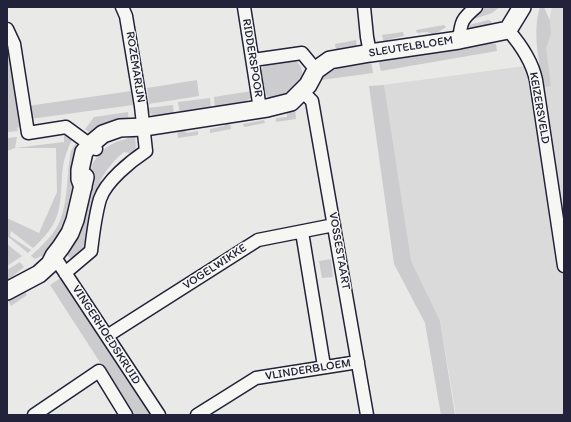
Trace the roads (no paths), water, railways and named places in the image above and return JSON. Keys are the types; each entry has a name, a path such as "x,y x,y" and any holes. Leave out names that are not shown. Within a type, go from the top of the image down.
{"street":[{"name":"ROZEMARIJN","path":"122,7 126,16 142,127"},
{"name":"RIDDERSPOOR","path":"244,7 260,109"},
{"path":"364,7 370,53"},
{"path":"459,40 461,25 464,17 476,7"},
{"path":"508,30 522,7"},
{"path":"7,29 14,44 28,133 66,127 93,146"},
{"name":"SLEUTELBLOEM","path":"7,290 39,274 50,264 70,234 76,220 83,187 80,179 84,152 93,146 103,134 120,128 142,127 260,109 291,102 308,85 316,70 330,60 459,40 508,30"},
{"name":"KEIZERSVELD","path":"508,30 522,46 534,73 559,195 564,266"},
{"path":"253,60 302,53 316,70"},
{"name":"VOSSESTAART","path":"302,91 312,101 367,415"},
{"path":"65,273 91,251 94,226 100,198 123,168 146,151 142,127"},
{"name":"VOGELWIKKE","path":"107,336 258,240 334,225"},
{"path":"302,232 324,366"},
{"name":"SLEUTELBLOEM","path":"7,286 36,267 44,259 54,256"},
{"name":"VINGERHOEDSKRUID","path":"54,256 159,415"},
{"name":"VLINDERBLOEM","path":"197,415 256,378 324,366 358,362"},
{"path":"34,415 99,371 126,415"}]}
